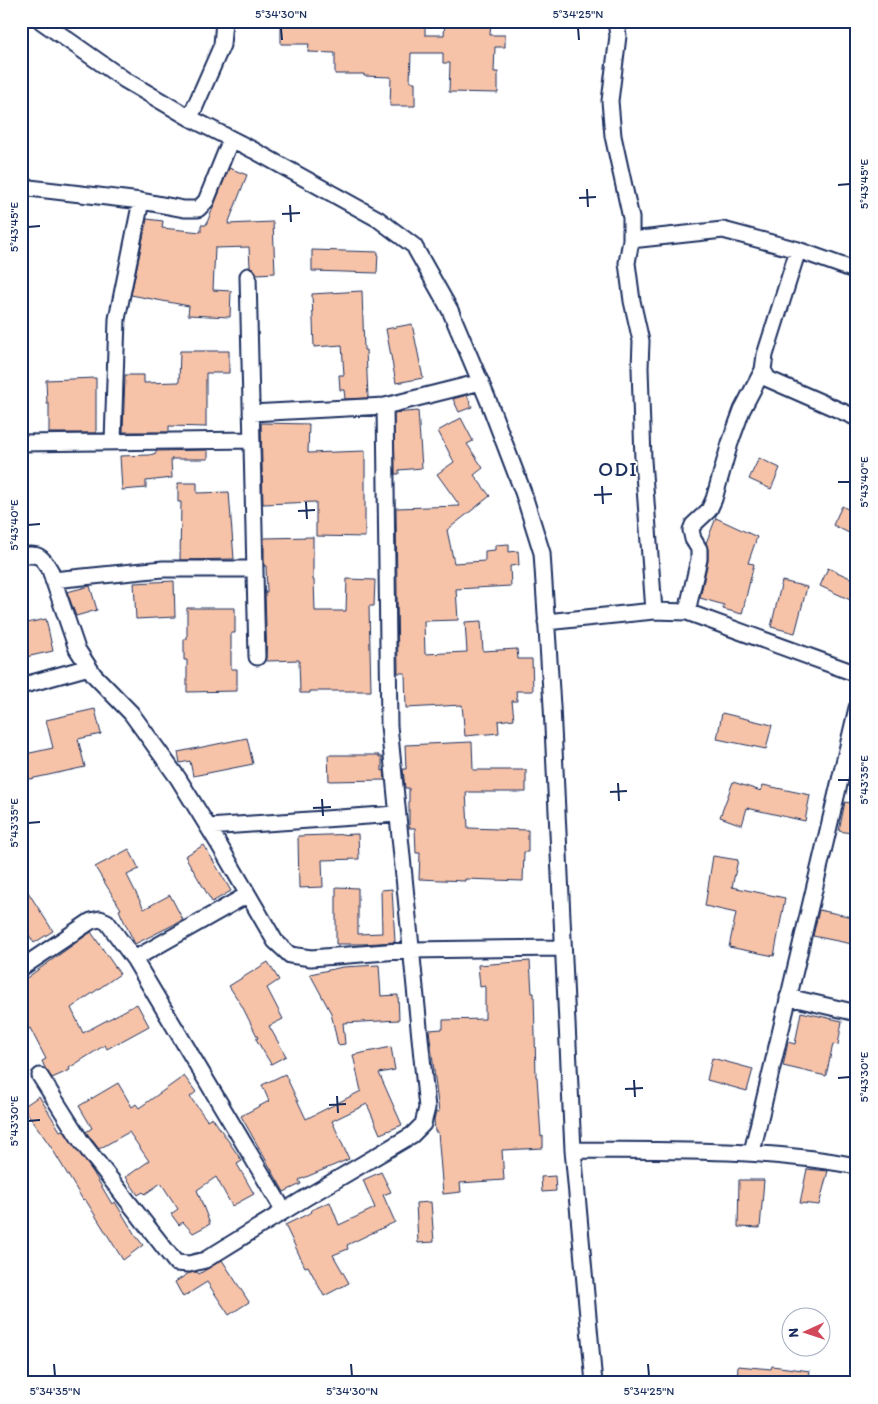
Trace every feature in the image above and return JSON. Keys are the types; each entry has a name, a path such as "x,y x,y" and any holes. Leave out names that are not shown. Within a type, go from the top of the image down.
{"street":[{"path":"41,21 125,80 190,118 378,219 414,246 450,310 481,382 523,492 542,553 553,716 562,948 573,1150 594,1383"},
{"path":"190,118 222,44 224,21"},
{"path":"616,21 618,36 610,101 613,136 631,218 631,240 627,263 632,301 641,341 643,460 654,611"},
{"path":"21,187 141,201 184,210 198,209 206,200 231,139"},
{"path":"113,442 116,319 141,201"},
{"path":"631,240 723,230 798,250 857,271"},
{"path":"687,612 699,554 699,549 693,539 691,530 693,524 709,510 714,499 730,443 742,410 763,370 765,356 798,250"},
{"path":"248,276 257,657"},
{"path":"763,370 768,379 857,418"},
{"path":"251,413 384,406 481,382"},
{"path":"40,1076 81,1141 176,1263 189,1264 205,1260 412,1135 423,1124 427,1108 389,726 384,406"},
{"path":"21,443 252,440"},
{"path":"21,556 33,554 44,559 50,570 77,649 94,675 131,713 178,778 275,940 290,955 311,958 411,950 562,948"},
{"path":"53,580 163,569 255,569"},
{"path":"546,622 654,611 687,612 857,674"},
{"path":"21,686 89,667"},
{"path":"752,1152 857,708"},
{"path":"208,827 397,814"},
{"path":"134,959 247,895"},
{"path":"21,968 91,921 100,919 108,922 134,959 284,1211"},
{"path":"788,998 857,1013"},
{"path":"573,1150 752,1152 820,1159 857,1166"}],"building":[{"path":"281,21 425,21 425,35 444,35 445,21 491,21 490,35 505,35 505,47 495,47 494,72 498,72 498,93 449,92 450,63 443,63 443,53 411,53 410,82 415,82 415,106 390,106 391,77 364,76 364,74 335,74 335,53 308,52 309,44 281,44"},
{"path":"229,168 247,175 228,224 273,222 275,273 257,274 250,267 249,247 215,248 213,290 231,291 230,317 188,315 189,306 131,295 147,219 163,221 162,228 201,232 201,225 206,225"},
{"path":"312,250 378,252 377,273 312,271"},
{"path":"362,291 368,398 345,399 344,390 340,390 339,375 344,375 342,345 314,347 312,294"},
{"path":"412,324 423,378 396,383 386,329"},
{"path":"180,351 229,351 229,373 206,373 206,427 169,426 169,432 123,432 125,375 144,375 144,383 179,382"},
{"path":"96,378 96,433 49,433 49,404 47,404 46,380"},
{"path":"467,395 472,407 459,412 453,399"},
{"path":"418,411 422,468 399,470 399,474 395,474 394,413"},
{"path":"461,418 473,441 467,444 483,468 474,475 490,496 447,530 454,563 485,561 485,551 495,550 495,545 509,544 509,552 518,551 519,565 510,566 511,586 456,589 458,620 424,621 425,654 467,652 465,622 481,621 483,651 517,649 518,659 532,659 533,691 516,691 517,701 512,701 514,719 498,721 499,733 465,736 462,705 406,708 405,673 398,673 396,508 460,506 437,474 454,462 438,431"},
{"path":"261,423 309,424 308,453 365,451 365,537 316,536 316,502 263,504"},
{"path":"208,450 208,459 171,459 172,478 146,481 146,488 122,490 120,456 150,455 156,453 156,451"},
{"path":"759,458 780,468 771,489 749,479"},
{"path":"178,483 197,483 197,493 229,492 234,559 180,560 181,502 178,502"},
{"path":"842,506 857,514 857,537 833,525"},
{"path":"716,518 757,537 748,563 754,564 742,614 723,609 724,605 700,598 708,561 706,543"},
{"path":"313,537 315,611 346,611 347,579 375,580 374,606 369,606 371,691 310,691 310,693 300,693 299,660 267,661 265,592 267,592 266,566 264,566 264,538"},
{"path":"828,568 857,581 857,603 820,586"},
{"path":"174,581 175,617 136,619 134,583"},
{"path":"782,581 807,587 795,633 771,627"},
{"path":"90,586 97,610 76,616 67,592"},
{"path":"187,608 235,608 235,633 231,633 231,669 237,669 237,691 187,692 187,660 184,660 184,639 187,639"},
{"path":"46,619 53,651 21,658 21,635 25,635 22,624"},
{"path":"95,709 101,734 78,739 85,767 21,781 21,755 53,748 46,720"},
{"path":"722,713 772,725 766,749 717,739"},
{"path":"247,738 253,764 193,776 190,761 180,763 178,752"},
{"path":"472,742 473,770 526,770 526,792 466,792 468,828 528,830 528,852 524,852 523,881 419,879 420,853 416,853 415,828 409,828 409,788 405,788 403,769 406,769 405,745"},
{"path":"328,755 379,755 379,757 382,757 382,771 384,770 385,780 329,781"},
{"path":"733,782 761,791 763,785 810,795 805,821 747,808 742,825 720,817"},
{"path":"845,802 857,804 857,834 839,831"},
{"path":"358,834 359,859 322,860 323,887 299,888 298,836"},
{"path":"204,845 231,891 212,902 185,856"},
{"path":"129,849 139,869 127,875 144,909 170,895 183,920 135,944 119,910 121,909 95,867"},
{"path":"713,856 738,860 732,887 785,898 774,956 729,947 736,913 705,906"},
{"path":"21,881 53,931 34,943 21,922"},
{"path":"336,887 358,888 358,934 382,933 381,890 392,889 395,942 336,944"},
{"path":"819,910 857,918 857,945 813,936"},
{"path":"91,932 120,974 71,1008 83,1033 137,1004 149,1026 107,1049 105,1045 69,1068 70,1070 52,1078 45,1068 42,1061 46,1059 30,1028 21,1033 21,982"},
{"path":"530,961 532,993 534,993 536,1077 543,1148 502,1150 504,1180 460,1183 461,1192 443,1194 438,1132 435,1132 434,1119 436,1112 439,1112 429,1030 443,1029 443,1020 485,1019 485,986 480,987 478,965"},
{"path":"268,962 279,980 267,988 283,1019 269,1026 286,1056 271,1064 256,1039 258,1038 242,1006 229,986"},
{"path":"379,965 381,996 398,995 399,1020 343,1023 345,1044 338,1045 331,1013 310,974 343,967"},
{"path":"801,1012 842,1021 838,1045 833,1044 826,1076 783,1066 788,1042 795,1044"},
{"path":"391,1047 395,1070 379,1073 402,1125 380,1134 367,1104 332,1121 349,1159 299,1180 301,1184 284,1192 241,1116 269,1101 262,1085 285,1074 306,1119 361,1091 353,1055"},
{"path":"712,1058 753,1069 747,1091 707,1080"},
{"path":"184,1076 196,1092 190,1097 207,1120 212,1117 242,1161 237,1164 254,1194 232,1206 216,1177 197,1190 210,1224 193,1233 183,1222 179,1225 171,1214 178,1209 161,1183 145,1194 143,1192 138,1195 126,1177 149,1161 129,1132 99,1149 86,1132 92,1128 79,1106 118,1083 132,1107 136,1104 139,1108"},
{"path":"39,1096 60,1131 63,1130 93,1172 112,1204 115,1202 143,1245 123,1260 85,1199 83,1200 51,1147 23,1107"},
{"path":"807,1169 828,1171 819,1205 800,1203"},
{"path":"381,1172 391,1192 383,1195 395,1222 347,1245 348,1249 333,1255 349,1283 324,1296 308,1266 305,1267 285,1225 312,1212 311,1210 330,1202 339,1225 375,1208 363,1180"},
{"path":"555,1176 556,1191 542,1192 541,1177"},
{"path":"739,1180 764,1180 760,1228 738,1227"},
{"path":"431,1202 434,1242 418,1243 416,1203"},
{"path":"222,1260 249,1302 229,1315 207,1282 183,1297 175,1282 189,1273 197,1272 199,1274"},
{"path":"738,1366 771,1369 772,1366 810,1371 808,1383 737,1383"}],"district":[{"name":"ODI","path":"618,469"}]}
